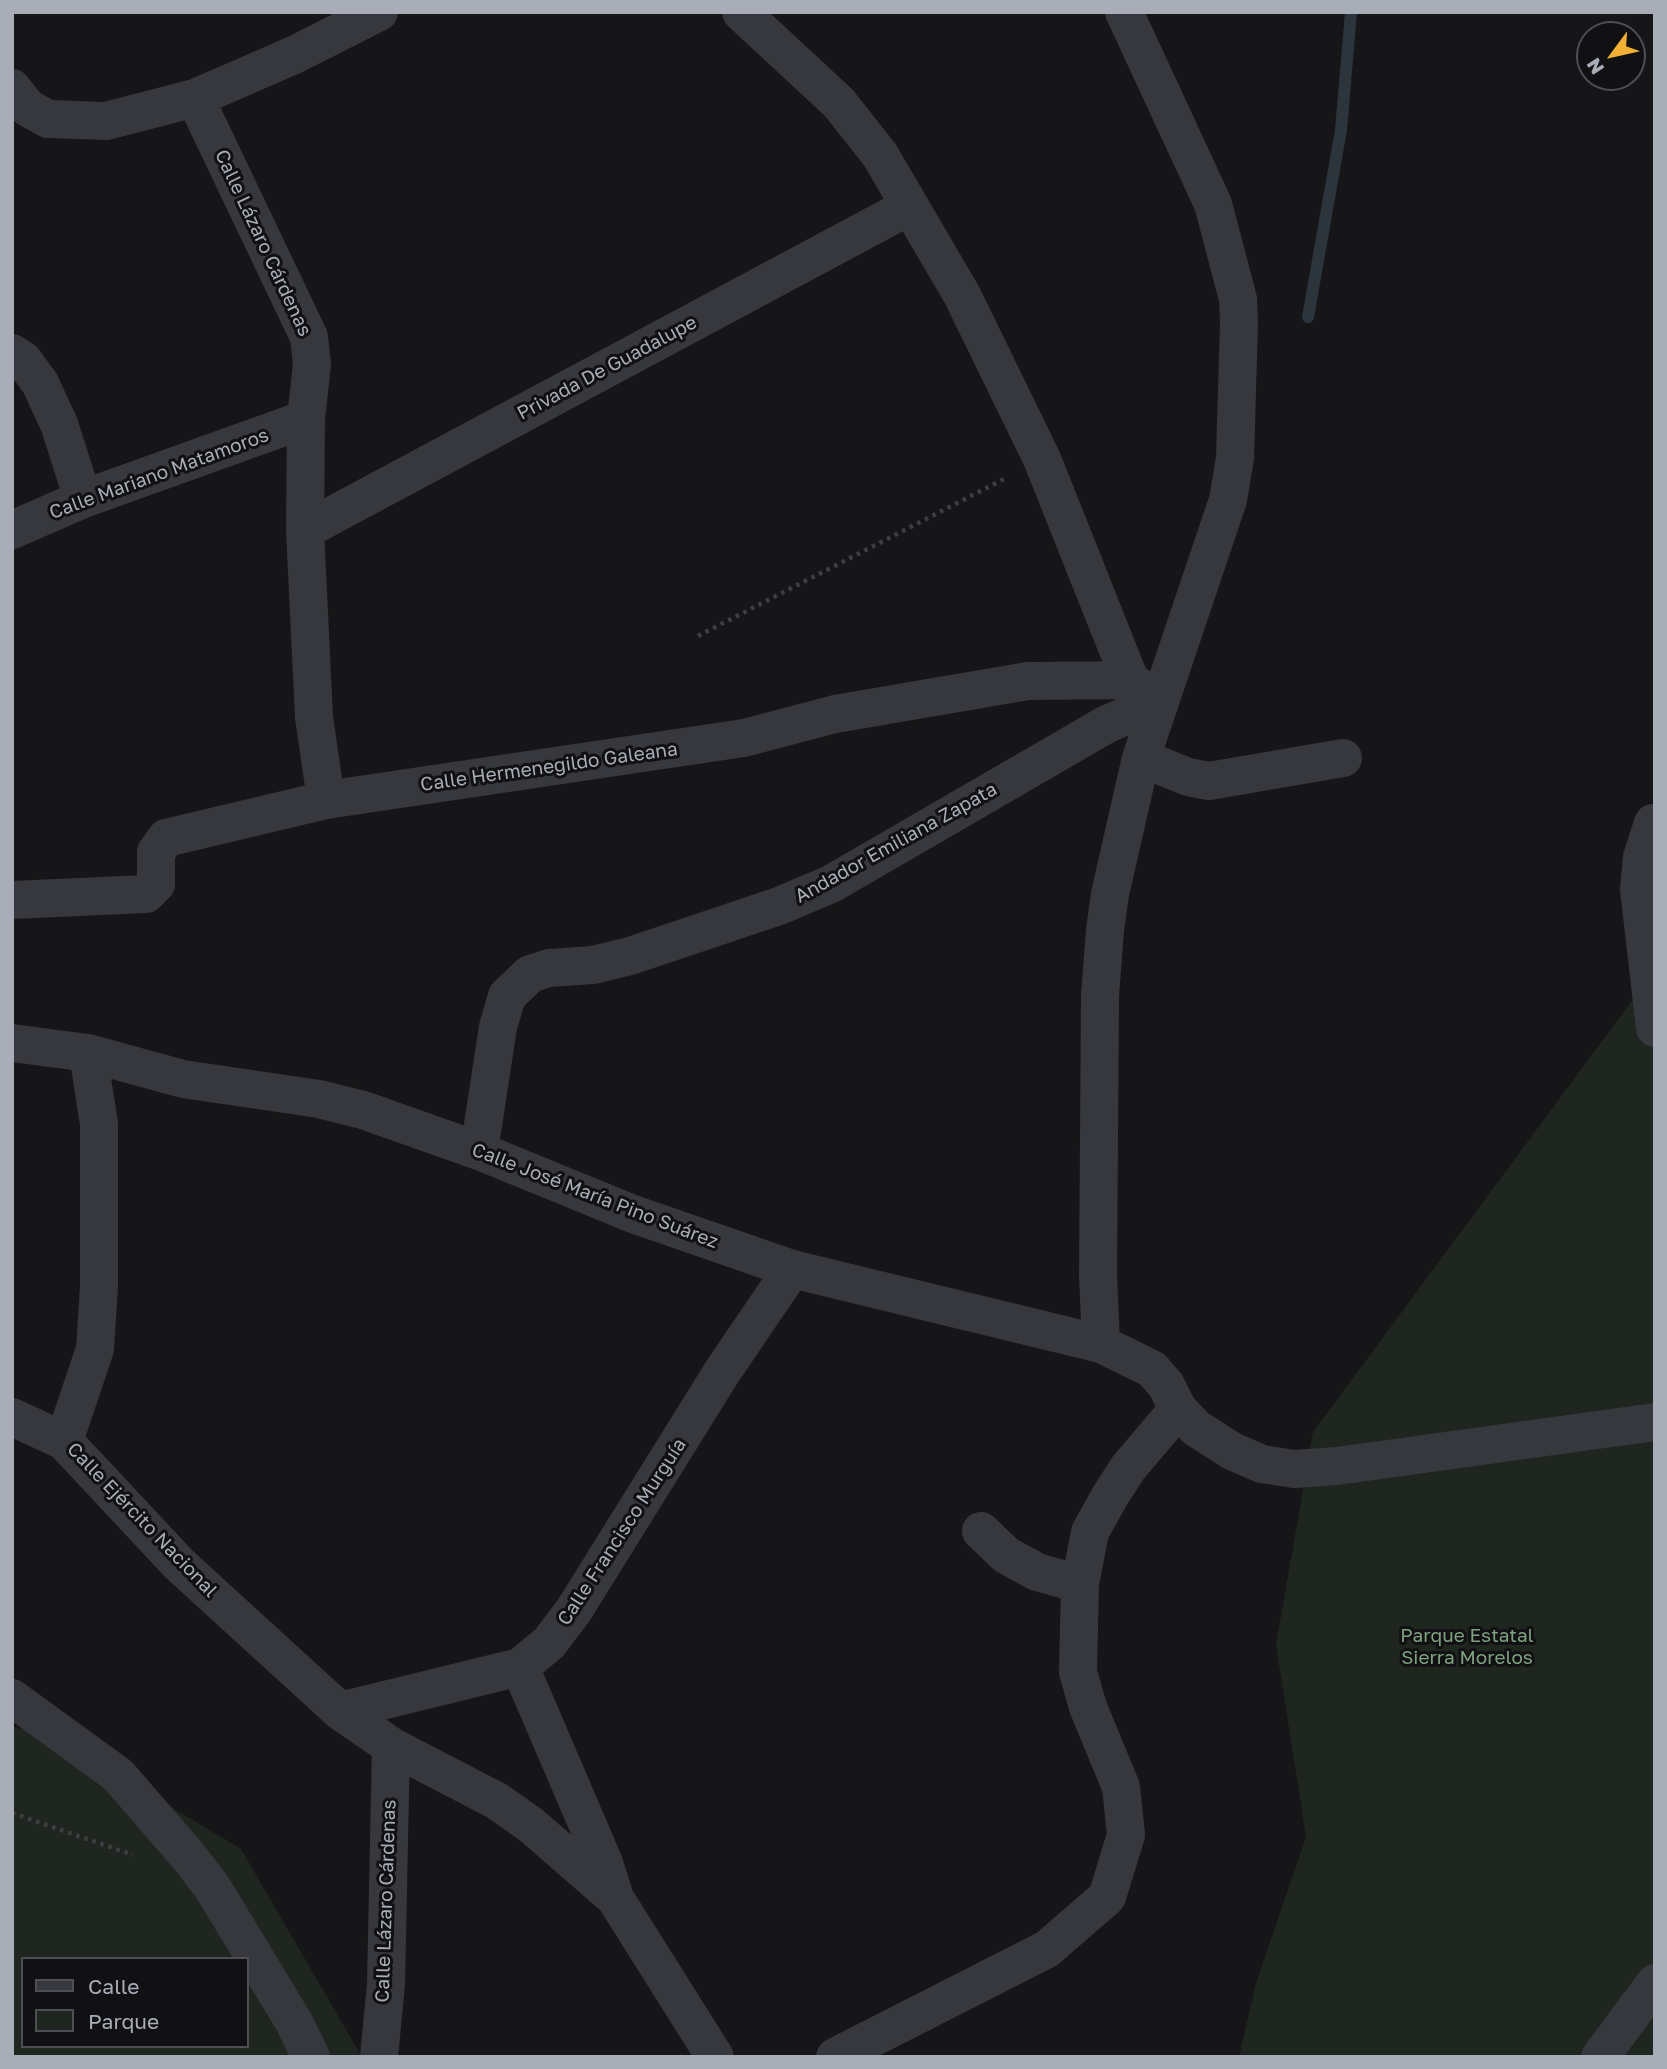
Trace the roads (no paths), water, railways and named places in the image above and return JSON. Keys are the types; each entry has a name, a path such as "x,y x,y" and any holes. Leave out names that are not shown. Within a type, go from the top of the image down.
{"street":[{"path":"12,88 28,108 48,119 74,122 106,121 195,99 294,55 379,12"},
{"path":"741,12 839,103 880,155 962,295 1042,459 1144,691"},
{"path":"1101,1344 1098,1275 1100,996 1110,894 1141,758 1144,691 1228,500 1236,458 1239,323 1238,299 1213,204 1124,12"},
{"name":"Calle Lázaro Cárdenas","path":"195,99 309,337 312,384 306,419 305,530 314,717 326,800"},
{"name":"Privada De Guadalupe","path":"305,530 910,206"},
{"path":"12,353 23,360 40,383 59,424 83,499"},
{"name":"Calle Mariano Matamoros","path":"12,530 83,499 306,419"},
{"name":"Calle Hermenegildo Galeana","path":"12,900 145,894 156,884 156,852 166,838 326,800 744,738 835,714 1028,681 1144,691"},
{"name":"Andador Emiliana Zapata","path":"479,1151 498,1027 507,996 530,974 549,968 593,965 630,956 779,906 831,884 1107,724 1144,691"},
{"path":"1141,758 1188,777 1209,781 1343,758"},
{"path":"1653,823 1642,857 1639,889 1655,1028"},
{"name":"Calle José María Pino Suárez","path":"12,1044 88,1053 183,1079 319,1099 363,1110 479,1151 633,1214 792,1269 1101,1344 1152,1369 1166,1385 1178,1409 1196,1429 1232,1451 1262,1464 1294,1469 1337,1466 1655,1422"},
{"name":"Calle Ejército Nacional","path":"88,1053 99,1124 95,1349 64,1441 179,1564 340,1711 391,1746 497,1801 531,1825 615,1898"},
{"name":"Calle Francisco Murguía","path":"520,1667 550,1643 574,1610 722,1373 792,1269"},
{"path":"835,2057 1047,1949 1107,1897 1126,1835 1121,1787 1088,1707 1079,1672 1080,1584 1090,1532 1110,1496 1128,1468 1178,1409"},
{"path":"12,1417 64,1441"},
{"path":"981,1531 1006,1555 1037,1572 1080,1584"},
{"path":"340,1711 520,1667 604,1863 615,1898 715,2057"},
{"path":"12,1698 118,1776 189,1857 212,1887 294,2022 311,2057"},
{"name":"Calle Lázaro Cárdenas","path":"379,2057 386,1984 391,1746"},
{"path":"1600,2057 1655,1983"}],"waterway":[{"path":"1308,317 1341,130 1351,12"}],"park label":[{"name":"Parque Estatal Sierra Morelos","path":"1467,1647"}]}
